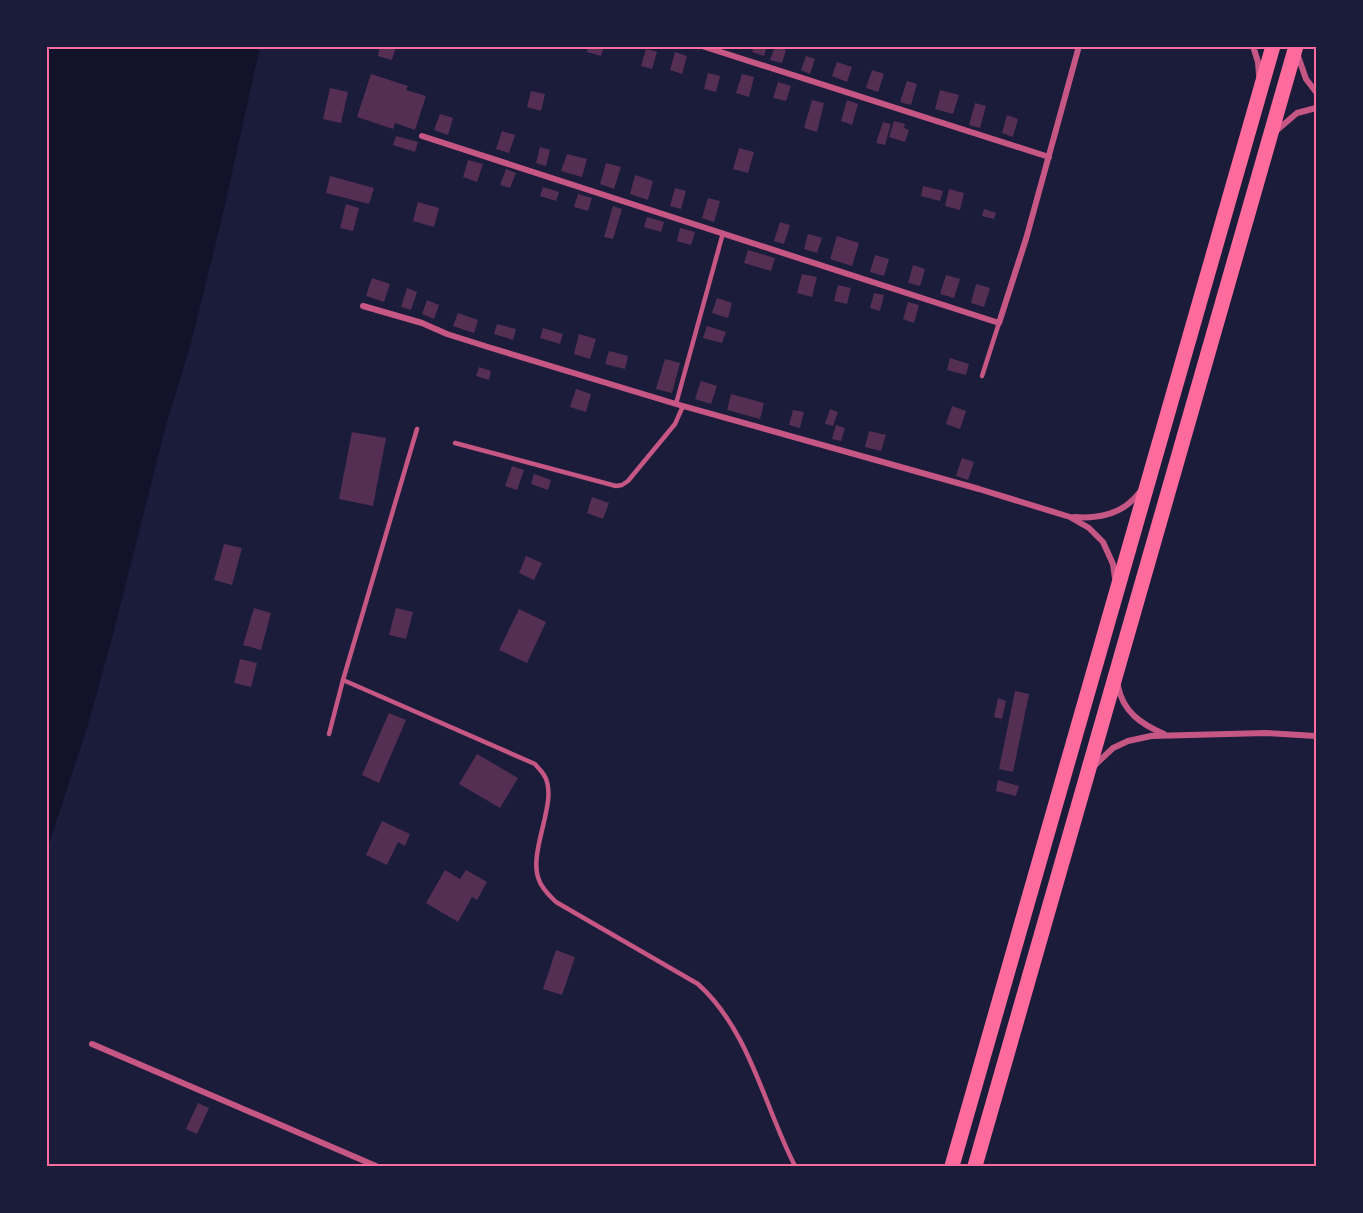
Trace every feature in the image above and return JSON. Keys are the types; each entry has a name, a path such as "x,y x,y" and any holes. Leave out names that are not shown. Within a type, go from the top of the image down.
{"highway":[{"path":"952,1167 1273,46"},
{"path":"975,1167 1297,46"}],"street":[{"path":"702,46 1049,157"},
{"path":"422,136 999,323 1049,157 1079,46"},
{"path":"1253,46 1258,62 1261,90"},
{"path":"1297,46 1299,62 1306,80 1317,92"},
{"path":"1269,142 1287,120 1298,113 1317,108"},
{"path":"363,306 676,404 979,489 1070,517 1089,528 1103,542 1113,564 1115,595"},
{"path":"1070,517 1094,518 1116,512 1135,498 1150,474"},
{"path":"1117,671 1121,700 1133,717 1149,728 1165,734"},
{"path":"1089,772 1101,757 1113,748 1128,741 1165,734 1266,733 1317,736"},
{"path":"92,1044 376,1167"}],"lane":[{"path":"676,404 723,233"},
{"path":"982,376 999,323"},
{"path":"455,443 616,486 628,481 675,424 683,406"},
{"path":"328,734 417,429"},
{"path":"343,680 535,764 545,776 549,790 536,862 538,879 544,890 556,902 698,984 714,999 736,1031 795,1167"}],"shaded area":[{"path":"47,46 260,47 222,218 191,343 164,432 87,728 47,850"}],"building":[{"path":"380,46 396,46 392,60 378,56"},
{"path":"588,46 604,46 601,56 587,52"},
{"path":"754,46 767,46 764,56 752,52"},
{"path":"775,47 786,50 782,63 770,60"},
{"path":"646,49 657,52 652,69 641,66"},
{"path":"675,52 687,56 682,74 670,70"},
{"path":"806,56 815,59 810,74 801,70"},
{"path":"837,62 852,67 847,82 832,76"},
{"path":"872,70 884,74 878,92 866,88"},
{"path":"708,73 720,76 716,92 704,89"},
{"path":"371,74 408,86 406,90 426,96 415,130 395,123 393,129 357,117"},
{"path":"742,74 754,77 749,97 736,93"},
{"path":"907,81 917,84 911,105 900,102"},
{"path":"778,82 791,86 786,101 773,98"},
{"path":"330,88 348,92 341,123 323,119"},
{"path":"940,90 959,95 953,114 935,109"},
{"path":"531,91 545,94 541,111 527,107"},
{"path":"812,100 824,103 817,132 804,128"},
{"path":"847,100 858,104 852,125 841,121"},
{"path":"975,103 986,106 980,128 969,125"},
{"path":"440,114 453,118 448,135 434,130"},
{"path":"1007,115 1018,119 1013,137 1002,133"},
{"path":"894,121 905,124 904,128 909,130 905,142 889,137"},
{"path":"883,122 891,124 885,145 876,143"},
{"path":"502,131 515,135 509,153 496,149"},
{"path":"396,136 418,142 415,152 393,145"},
{"path":"540,147 550,150 546,166 536,163"},
{"path":"739,148 754,152 748,173 733,169"},
{"path":"567,154 587,159 582,177 561,171"},
{"path":"468,160 483,164 477,182 463,177"},
{"path":"606,163 621,167 614,189 600,184"},
{"path":"506,169 516,173 510,188 500,185"},
{"path":"635,175 653,181 648,200 630,194"},
{"path":"330,176 374,188 369,204 326,193"},
{"path":"923,186 943,191 940,201 921,196"},
{"path":"543,187 559,192 556,201 540,196"},
{"path":"675,188 686,191 681,209 670,206"},
{"path":"949,189 964,193 960,210 945,206"},
{"path":"578,194 592,198 588,211 574,207"},
{"path":"708,198 720,201 714,222 702,218"},
{"path":"418,202 439,208 434,227 413,221"},
{"path":"346,204 359,208 353,231 340,228"},
{"path":"613,206 622,209 613,239 604,237"},
{"path":"984,209 996,213 994,219 982,216"},
{"path":"647,217 664,222 661,232 644,227"},
{"path":"780,222 790,225 784,244 774,241"},
{"path":"680,228 695,232 691,245 677,241"},
{"path":"808,234 822,238 817,253 804,249"},
{"path":"837,236 859,243 852,266 830,259"},
{"path":"748,250 775,258 771,271 744,263"},
{"path":"875,255 889,259 884,276 870,272"},
{"path":"913,265 925,269 920,286 908,283"},
{"path":"802,274 817,277 812,297 797,293"},
{"path":"946,275 960,279 954,298 940,294"},
{"path":"372,278 390,284 384,302 366,296"},
{"path":"976,284 990,288 984,307 971,303"},
{"path":"838,285 851,288 847,304 834,301"},
{"path":"407,288 417,292 411,310 401,307"},
{"path":"874,293 884,295 880,311 870,308"},
{"path":"717,298 732,303 728,318 712,313"},
{"path":"427,300 439,305 434,319 422,314"},
{"path":"908,302 919,305 914,323 903,319"},
{"path":"458,313 478,320 474,333 453,326"},
{"path":"497,324 516,329 513,340 494,334"},
{"path":"707,326 726,332 722,343 703,338"},
{"path":"543,328 563,334 560,344 540,338"},
{"path":"579,334 596,339 590,359 574,354"},
{"path":"609,351 628,356 625,369 605,364"},
{"path":"950,358 969,364 966,375 947,370"},
{"path":"665,359 680,363 672,393 656,389"},
{"path":"479,367 491,371 489,380 476,376"},
{"path":"701,381 717,386 711,404 695,399"},
{"path":"576,389 591,394 586,412 570,407"},
{"path":"731,394 764,403 760,419 727,410"},
{"path":"952,406 966,411 960,429 946,424"},
{"path":"830,409 838,412 833,426 825,424"},
{"path":"793,410 804,412 800,428 789,425"},
{"path":"836,425 845,428 841,441 832,439"},
{"path":"869,431 886,435 881,451 865,447"},
{"path":"352,432 386,438 373,506 339,499"},
{"path":"962,458 974,462 968,480 956,476"},
{"path":"512,466 524,470 517,490 505,486"},
{"path":"534,474 551,480 548,490 531,484"},
{"path":"592,497 609,503 603,519 587,513"},
{"path":"224,544 242,548 232,585 214,580"},
{"path":"526,556 542,563 534,580 519,573"},
{"path":"254,608 271,613 261,650 243,645"},
{"path":"396,608 413,612 406,639 389,635"},
{"path":"519,609 546,622 527,663 499,650"},
{"path":"240,659 257,663 251,687 234,683"},
{"path":"1015,691 1029,694 1013,772 999,769"},
{"path":"998,698 1006,701 1002,719 994,717"},
{"path":"389,713 406,720 379,783 362,775"},
{"path":"477,754 518,778 500,808 459,784"},
{"path":"998,780 1019,786 1016,796 996,791"},
{"path":"382,821 410,834 405,846 398,842 387,865 366,855"},
{"path":"445,870 460,879 466,870 487,882 477,900 472,897 458,922 426,903"},
{"path":"556,950 575,957 562,995 543,989"},
{"path":"198,1103 209,1108 197,1134 186,1129"}]}
